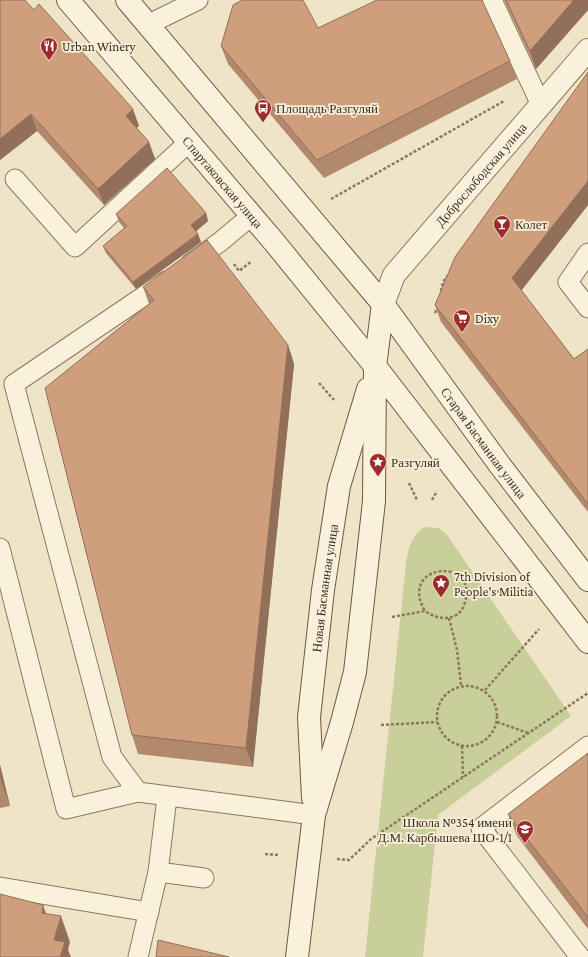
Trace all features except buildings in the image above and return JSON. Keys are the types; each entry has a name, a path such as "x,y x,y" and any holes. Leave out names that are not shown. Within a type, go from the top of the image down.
{"main road":[{"name":"Спартаковская улица","path":"68,0 189,142 375,366"},
{"path":"126,0 383,304"},
{"name":"Доброслободская улица","path":"383,304 394,275 588,50"},
{"name":"Новая Басманная улица","path":"314,815 342,722 354,672 374,501 375,366 383,304"},
{"name":"Старая Басманная улица","path":"383,304 499,464 588,580"},
{"path":"375,366 588,642"},
{"name":"Новая Басманная улица","path":"297,957 314,815 309,717 323,590 339,486 375,366"}],"lane":[{"path":"147,25 198,0"},
{"path":"492,0 533,85 541,105"},
{"path":"15,179 75,248 189,142"},
{"path":"138,792 112,757 14,384 157,288 220,242 251,216"},
{"path":"588,253 568,282 588,308"},
{"path":"0,548 66,809 138,792 167,797 314,815"},
{"path":"580,957 481,828 588,746"},
{"path":"138,957 158,872 167,797"},
{"path":"158,872 204,878"},
{"path":"0,887 149,912"}],"path":[{"path":"329,200 533,85"},
{"path":"239,271 253,261"},
{"path":"440,295 443,282 448,276"},
{"path":"436,314 437,307"},
{"path":"319,382 335,400"},
{"path":"409,483 417,500"},
{"path":"438,570 447,570 455,573 462,579 466,586 467,595 462,610 449,618 440,618 432,616 425,611 421,603 419,591 424,579 430,573 438,570"},
{"path":"467,595 509,590"},
{"path":"392,617 425,611"},
{"path":"449,618 457,650 461,686"},
{"path":"485,690 538,629"},
{"path":"461,686 474,686 485,690 493,698 498,710 497,722 493,733 485,741 473,746 462,746 450,741 442,732 437,722 437,710 442,698 450,690 461,686"},
{"path":"348,860 371,839 588,693"},
{"path":"381,725 437,722"},
{"path":"497,722 528,733"},
{"path":"462,746 463,778"},
{"path":"265,854 278,855"}],"green space":[{"path":"425,527 439,528 447,535 571,716 438,815 423,957 365,957 406,563 411,542 420,530"}],"place":[{"name":"Urban Winery","path":"49,61"},
{"name":"Площадь Разгуляй","path":"263,123"},
{"name":"Колет","path":"502,239"},
{"name":"Dixy","path":"462,333"},
{"name":"Разгуляй","path":"378,477"},
{"name":"7th Division of People's Militia","path":"441,598"},
{"name":"Школа №354 имени Д.М. Карбышева ШО-1/1","path":"525,844"}]}
